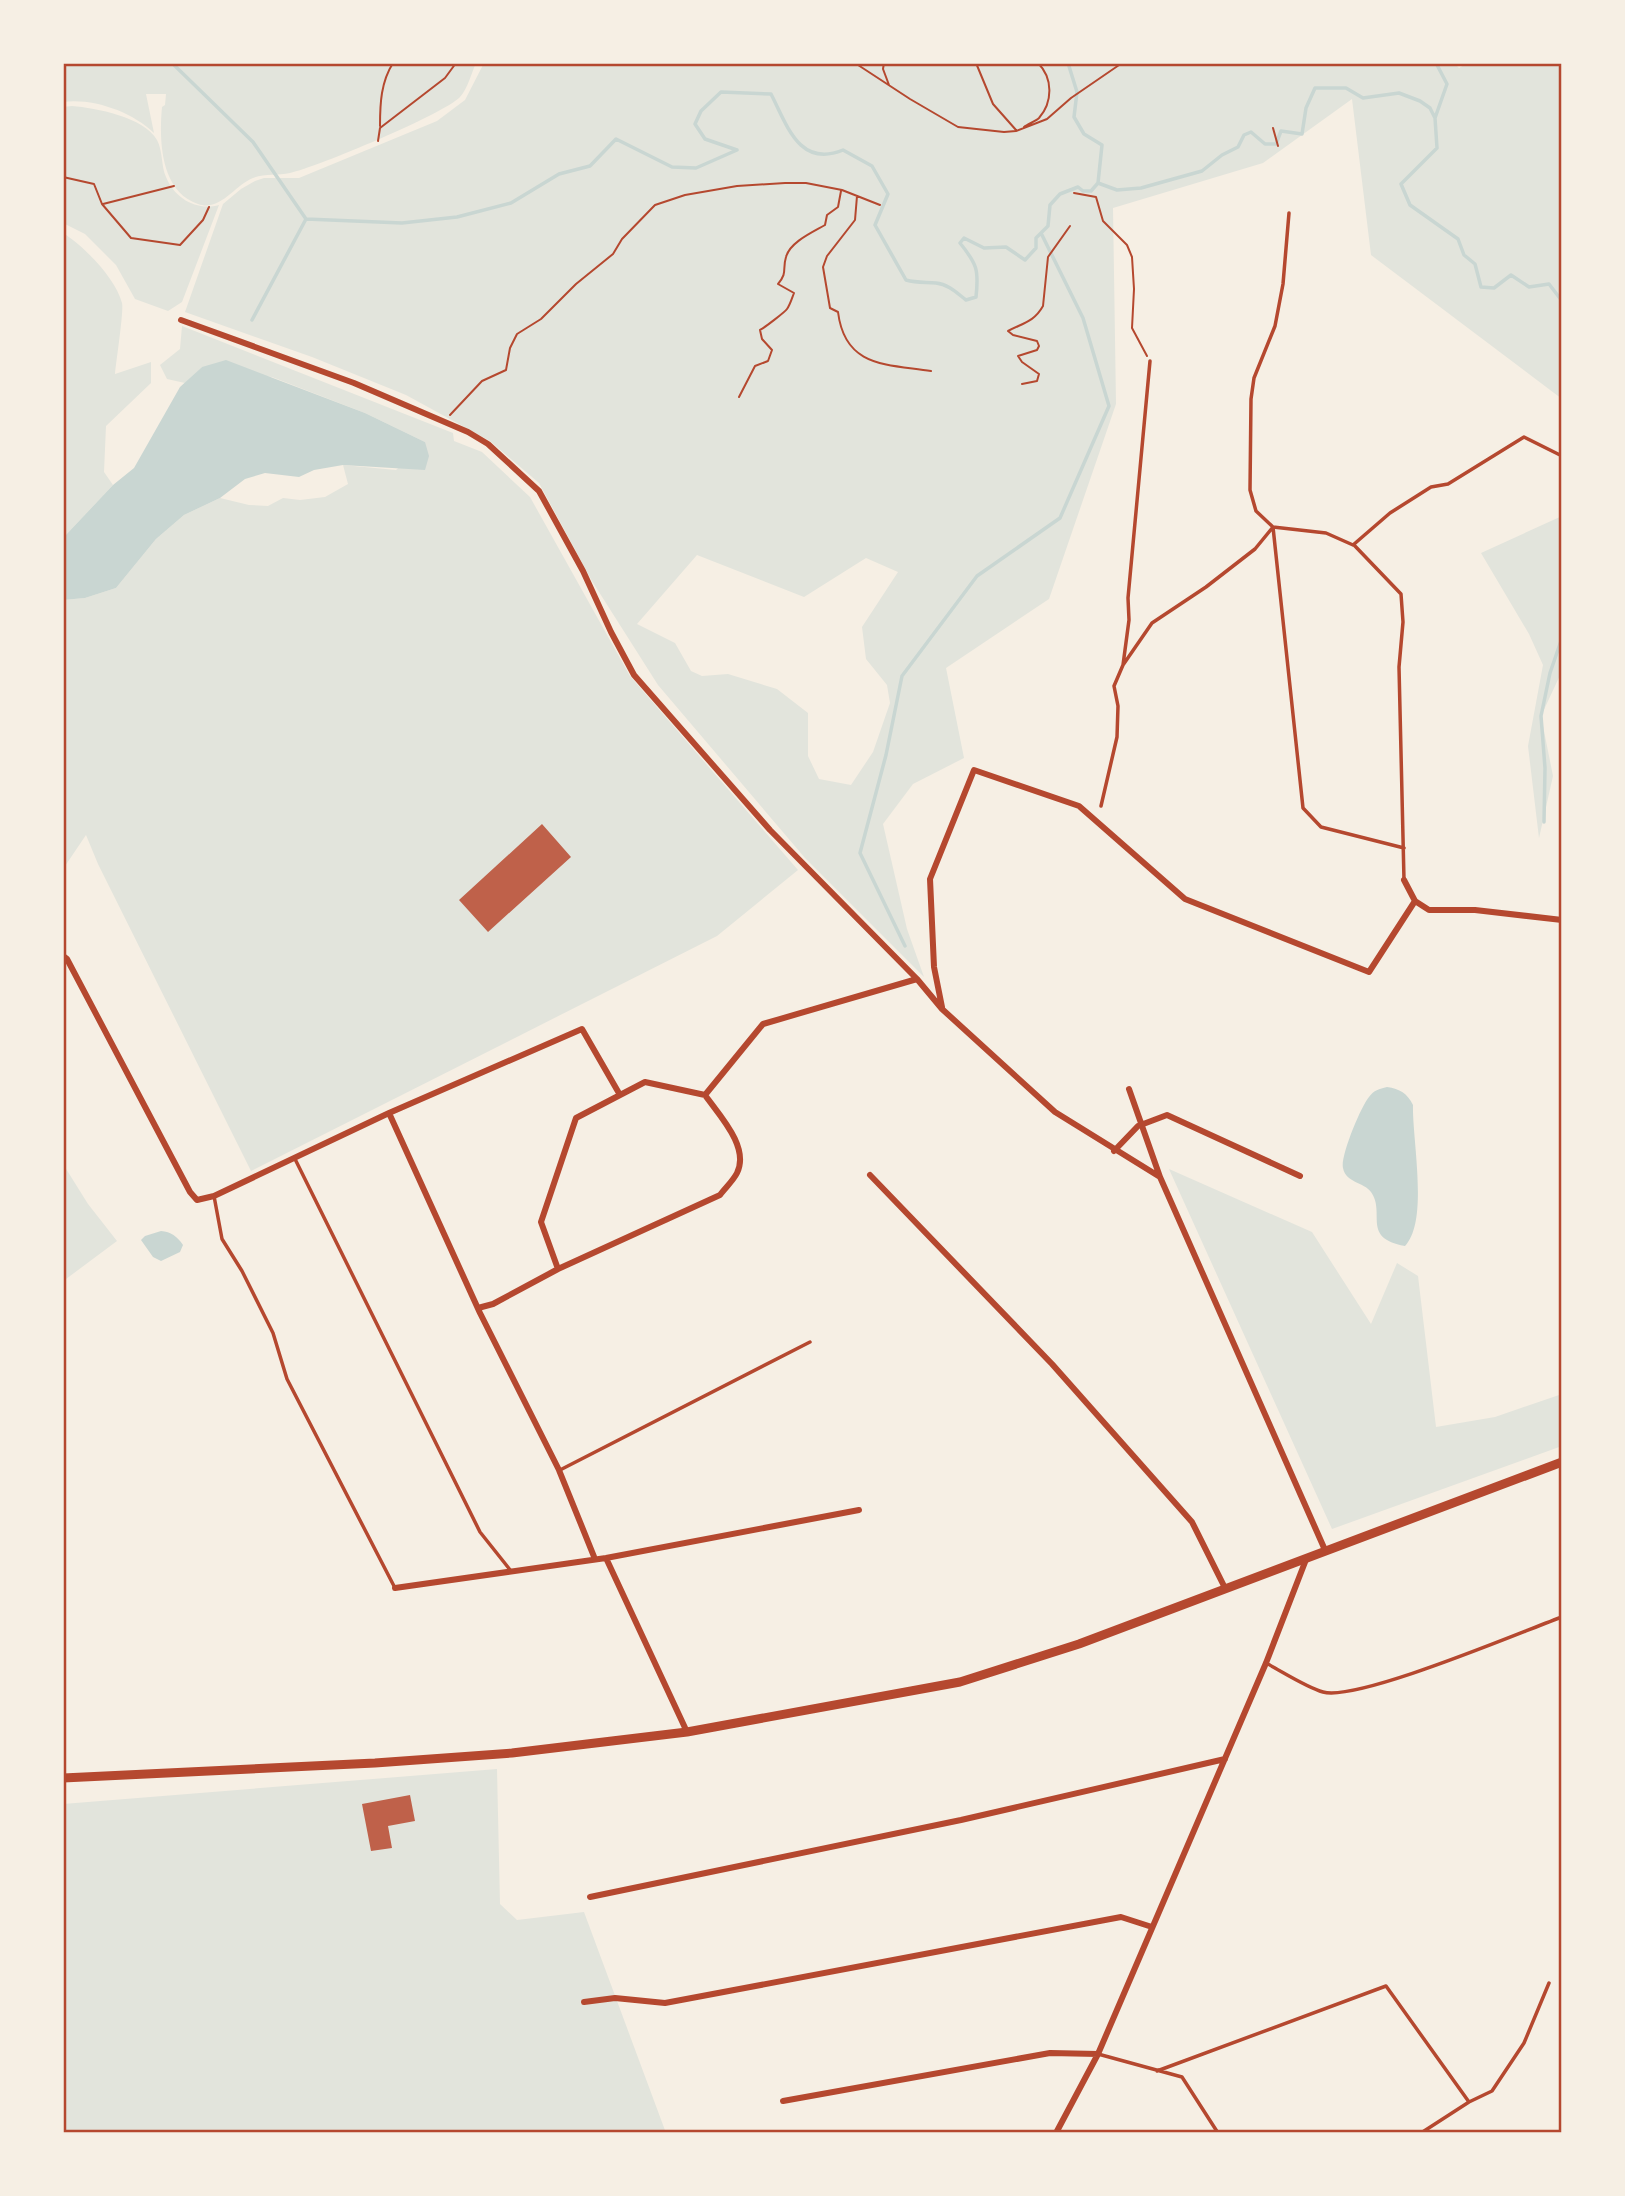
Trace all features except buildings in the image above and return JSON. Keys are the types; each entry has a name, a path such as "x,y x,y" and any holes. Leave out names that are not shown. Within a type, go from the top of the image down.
{"main road":[{"path":"63,1779 512,1753 687,1732 960,1682 1079,1644 1562,1462"}],"street":[{"path":"181,320 354,383 445,421 488,444 539,491 583,571 634,675 770,830 917,979 942,1009 1055,1112 1161,1179"},
{"path":"942,1009 934,967 930,879 974,770 1079,806 1112,838 1185,899 1368,972 1415,901"},
{"path":"1404,880 1415,901 1429,910 1475,910 1562,920"},
{"path":"63,956 124,1064 190,1192 197,1200 214,1196 389,1113 582,1029 620,1095"},
{"path":"705,1095 763,1024 917,979"},
{"path":"478,1308 493,1304 558,1269 720,1195 738,1172 740,1154 733,1136 705,1095 645,1082 576,1118 541,1222 558,1269"},
{"path":"1129,1089 1161,1179 1325,1550"},
{"path":"389,1113 478,1308 559,1470 595,1559"},
{"path":"1114,1151 1141,1125 1167,1115 1300,1176"},
{"path":"870,1175 1052,1364 1192,1522 1225,1588"},
{"path":"395,1588 606,1558 859,1510"},
{"path":"1056,2133 1098,2054 1266,1663 1307,1557"},
{"path":"606,1558 687,1732"},
{"path":"590,1897 961,1820 1225,1759"},
{"path":"584,2002 615,1998 665,2003 1121,1917 1153,1927"},
{"path":"783,2101 1049,2053 1098,2054"}],"lane":[{"path":"1289,213 1283,284 1275,326 1254,378 1251,398 1250,490 1256,511 1273,527 1326,533 1353,545 1401,594 1403,622 1399,667 1404,880"},
{"path":"1123,665 1150,361"},
{"path":"1353,545 1400,507 1431,487 1448,484 1524,437 1562,456"},
{"path":"1101,806 1117,737 1118,706 1114,686 1123,665 1152,623 1206,587 1255,549 1273,527"},
{"path":"1273,527 1303,808 1321,827 1404,848"},
{"path":"295,1159 480,1532 511,1570"},
{"path":"214,1196 222,1239 242,1271 272,1333 287,1379 395,1588"},
{"path":"559,1470 810,1342"},
{"path":"1266,1663 1325,1693 1350,1691 1401,1678 1562,1617"},
{"path":"1421,2133 1469,2102 1492,2091 1524,2043 1549,1983"},
{"path":"1157,2071 1386,1986 1469,2102"},
{"path":"1098,2054 1182,2077 1218,2133"}],"path":[{"path":"378,141 382,92 386,75 393,63"},
{"path":"380,128 445,78 456,63"},
{"path":"855,63 958,127 989,132 1016,131 1047,120 1071,98 1122,63"},
{"path":"884,63 883,69 889,86"},
{"path":"976,63 993,104 1016,131"},
{"path":"1016,131 1039,118 1050,97 1050,88 1043,68 1038,63"},
{"path":"1273,128 1278,146"},
{"path":"63,177 94,184 102,204 131,238 180,245 203,220 209,207"},
{"path":"445,421 482,381 506,370 510,348 517,334 541,319 576,284 613,254 622,239 655,205 685,195 737,186 806,183 842,190 880,205"},
{"path":"102,204 174,186"},
{"path":"739,397 755,366 768,361 772,350 762,339 760,330 770,325 774,317 786,311 793,293 778,284 785,275 786,257 791,247 825,225 827,215 838,207 842,190"},
{"path":"1074,193 1097,197 1103,221 1127,245 1132,257 1132,328 1150,361"},
{"path":"857,195 855,220 827,256 823,267 830,308 838,312 841,331 867,361 931,371"},
{"path":"1022,384 1037,381 1039,374 1018,356 1037,350 1039,346 1037,341 1013,335 1008,331 1032,321 1040,312 1043,306 1048,257 1070,226"}],"shaded area":[{"path":"63,63 476,63 460,97 430,115 304,169 253,178 220,201 206,205 185,197 169,176 161,134 162,107 165,105 166,94 146,94 154,133 135,119 112,108 87,102 63,102"},
{"path":"484,63 1454,63 1459,68 1468,63 1562,63 1562,399 1371,255 1352,99 1263,163 1113,208 1116,404 1049,599 946,668 964,758 913,784 883,824 907,929 924,977 805,858 658,685 592,581 539,483 490,441 406,395 312,357 185,312 223,204 241,189 264,178 299,178 437,121 465,100","holes":["697,555 804,597 866,558 898,572 862,627 866,659 887,685 890,703 873,752 851,785 819,779 808,756 808,713 777,689 728,674 702,676 691,671 675,643 637,624"]},
{"path":"72,106 119,115 142,125 157,140 164,173 175,191 195,205 219,205 182,302 168,311 135,299 116,265 85,234 63,223 63,107"},
{"path":"63,233 98,264 119,294 122,308 115,374 151,362 151,383 106,426 104,472 113,485 63,538"},
{"path":"182,326 453,433 454,441 482,452 530,497 630,676 798,870 717,936 251,1171 86,835 63,869 63,600 85,598 116,588 156,539 184,515 220,498 249,505 268,506 283,498 300,500 325,497 348,484 343,465 396,470 425,442 365,413 272,377 202,367 185,383 167,379 160,365 180,349"},
{"path":"226,360 365,413 425,442 429,456 425,470 343,465 314,470 299,477 265,473 245,479 220,498 184,515 156,539 116,588 85,598 63,600 63,538 113,485 134,468 180,387 202,367"},
{"path":"1562,516 1562,671 1541,716 1553,776 1539,838 1528,746 1543,665 1529,634 1481,553"},
{"path":"1387,1087 1403,1092 1413,1105 1418,1199 1412,1234 1405,1246 1383,1237 1377,1224 1375,1200 1371,1192 1351,1180 1343,1168 1348,1143 1365,1102 1375,1091"},
{"path":"63,1164 88,1204 117,1241 66,1279 63,1279"},
{"path":"1169,1169 1312,1232 1371,1324 1397,1263 1418,1276 1436,1427 1495,1417 1562,1394 1562,1446 1332,1529"},
{"path":"161,1231 174,1235 183,1245 180,1252 161,1261 153,1257 141,1240"},
{"path":"497,1769 500,1904 517,1920 584,1912 666,2133 63,2133 63,1804"}],"waterway":[{"path":"172,63 253,142 306,219 402,223 457,217 511,203 559,174 590,166 616,139 672,167 696,168 737,150 705,139 695,124 701,111 721,92 771,94 789,130 805,148 815,153 828,154 843,150 872,166 888,194 875,225 906,280 944,285 966,300 976,297 977,280 976,268 960,243 964,238 984,248 1006,247 1025,260 1036,248 1036,238 1048,226 1050,205 1060,194 1078,187 1083,191 1091,191 1098,183 1117,190 1141,188 1202,171 1222,155 1238,147 1244,135 1251,132 1265,144 1276,144 1281,131 1302,134 1306,108 1315,88 1346,88 1363,98 1399,93 1420,101 1430,108 1435,118 1437,148 1401,184 1410,205 1458,239 1464,255 1475,264 1481,287 1494,288 1511,275 1529,287 1549,284 1562,301"},
{"path":"1068,63 1077,92 1074,117 1084,134 1102,145 1098,183"},
{"path":"1435,118 1447,84 1436,63"},
{"path":"252,320 306,219"},
{"path":"905,946 860,853 886,755 902,676 977,576 1060,518 1109,406 1083,318 1041,233"},
{"path":"1544,822 1545,768 1541,716 1550,673 1562,638"}]}
